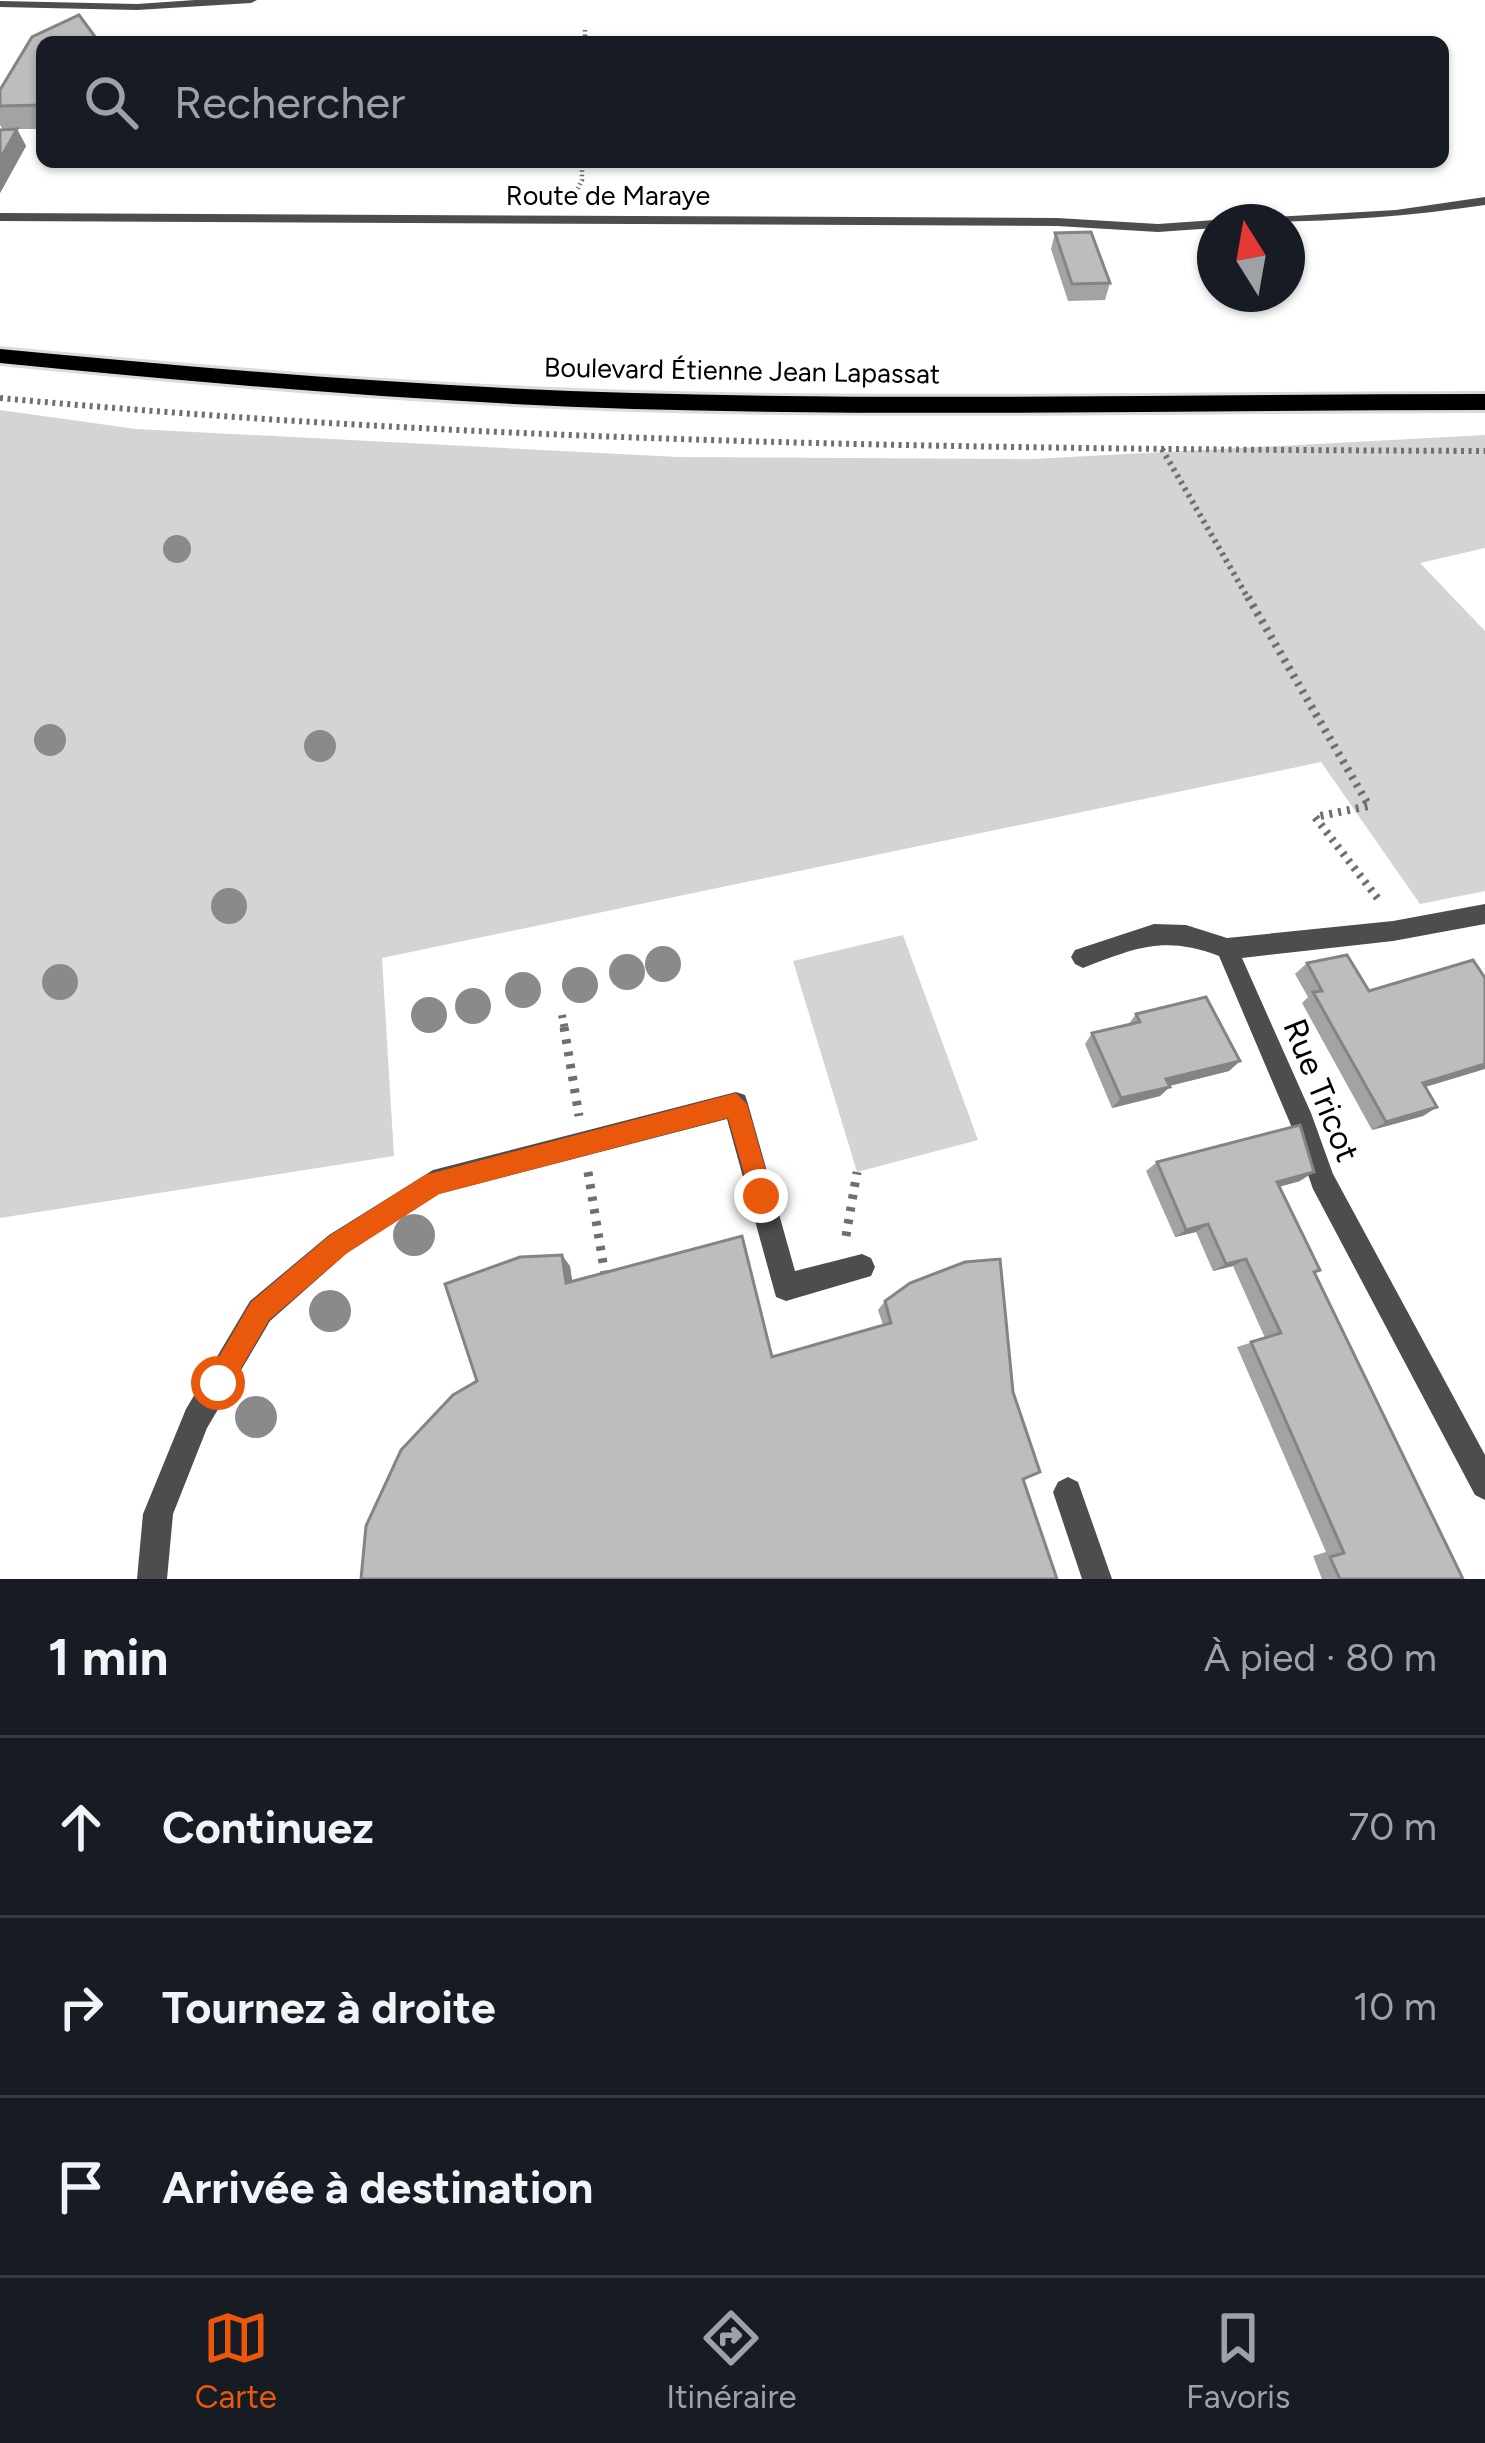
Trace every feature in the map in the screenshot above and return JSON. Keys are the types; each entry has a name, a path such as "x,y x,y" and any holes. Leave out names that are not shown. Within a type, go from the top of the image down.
{"main road":[{"name":"Boulevard Étienne Jean Lapassat","path":"0,356 358,388 630,401 912,406 1485,402"}],"street":[{"path":"0,4 137,8 251,0"},
{"path":"1305,219 1396,214 1485,201"},
{"name":"Route de Maraye","path":"0,217 1197,225"},
{"path":"1083,957 1142,933 1187,932 1227,949 1485,914"},
{"name":"Rue Tricot","path":"1227,949 1322,1180 1485,1485"},
{"path":"152,1579 158,1514 189,1438 260,1311 338,1244 434,1184 736,1104 786,1287 850,1269"},
{"path":"1068,1492 1097,1579"}],"path":[{"path":"584,36 585,30"},
{"path":"1162,449 1369,806 1315,817 1349,866 1404,928"},
{"path":"562,1015 610,1305"},
{"path":"850,1269 857,1172"}],"shaded area":[{"path":"0,410 136,429 678,457 1032,459 1485,435 1485,548 1420,563 1485,631 1485,891 1420,904 1321,762 382,958 394,1156 0,1218"},
{"path":"903,935 978,1140 857,1172 793,961"}],"building":[{"path":"79,15 95,36 36,36 36,105 0,106 0,90 32,37"},
{"path":"17,129 0,159 0,130"},
{"path":"1091,232 1110,283 1072,284 1055,233"},
{"path":"1347,955 1369,991 1473,960 1485,978 1485,1064 1423,1083 1437,1107 1386,1122 1313,992 1322,991 1307,963"},
{"path":"1206,997 1240,1061 1166,1079 1170,1087 1121,1098 1092,1033 1140,1022 1136,1014"},
{"path":"1300,1125 1314,1172 1277,1182 1320,1270 1314,1272 1463,1579 1340,1579 1330,1557 1344,1553 1251,1342 1281,1333 1246,1259 1226,1264 1208,1224 1186,1230 1157,1162"},
{"path":"742,1236 772,1357 891,1323 885,1301 910,1283 965,1262 1000,1259 1013,1392 1040,1472 1023,1479 1057,1579 361,1579 366,1526 401,1450 453,1395 477,1381 445,1284 520,1257 562,1255 566,1283"}],"route":[{"path":"218,1383 260,1311 338,1244 434,1184 736,1104 761,1196"}]}
